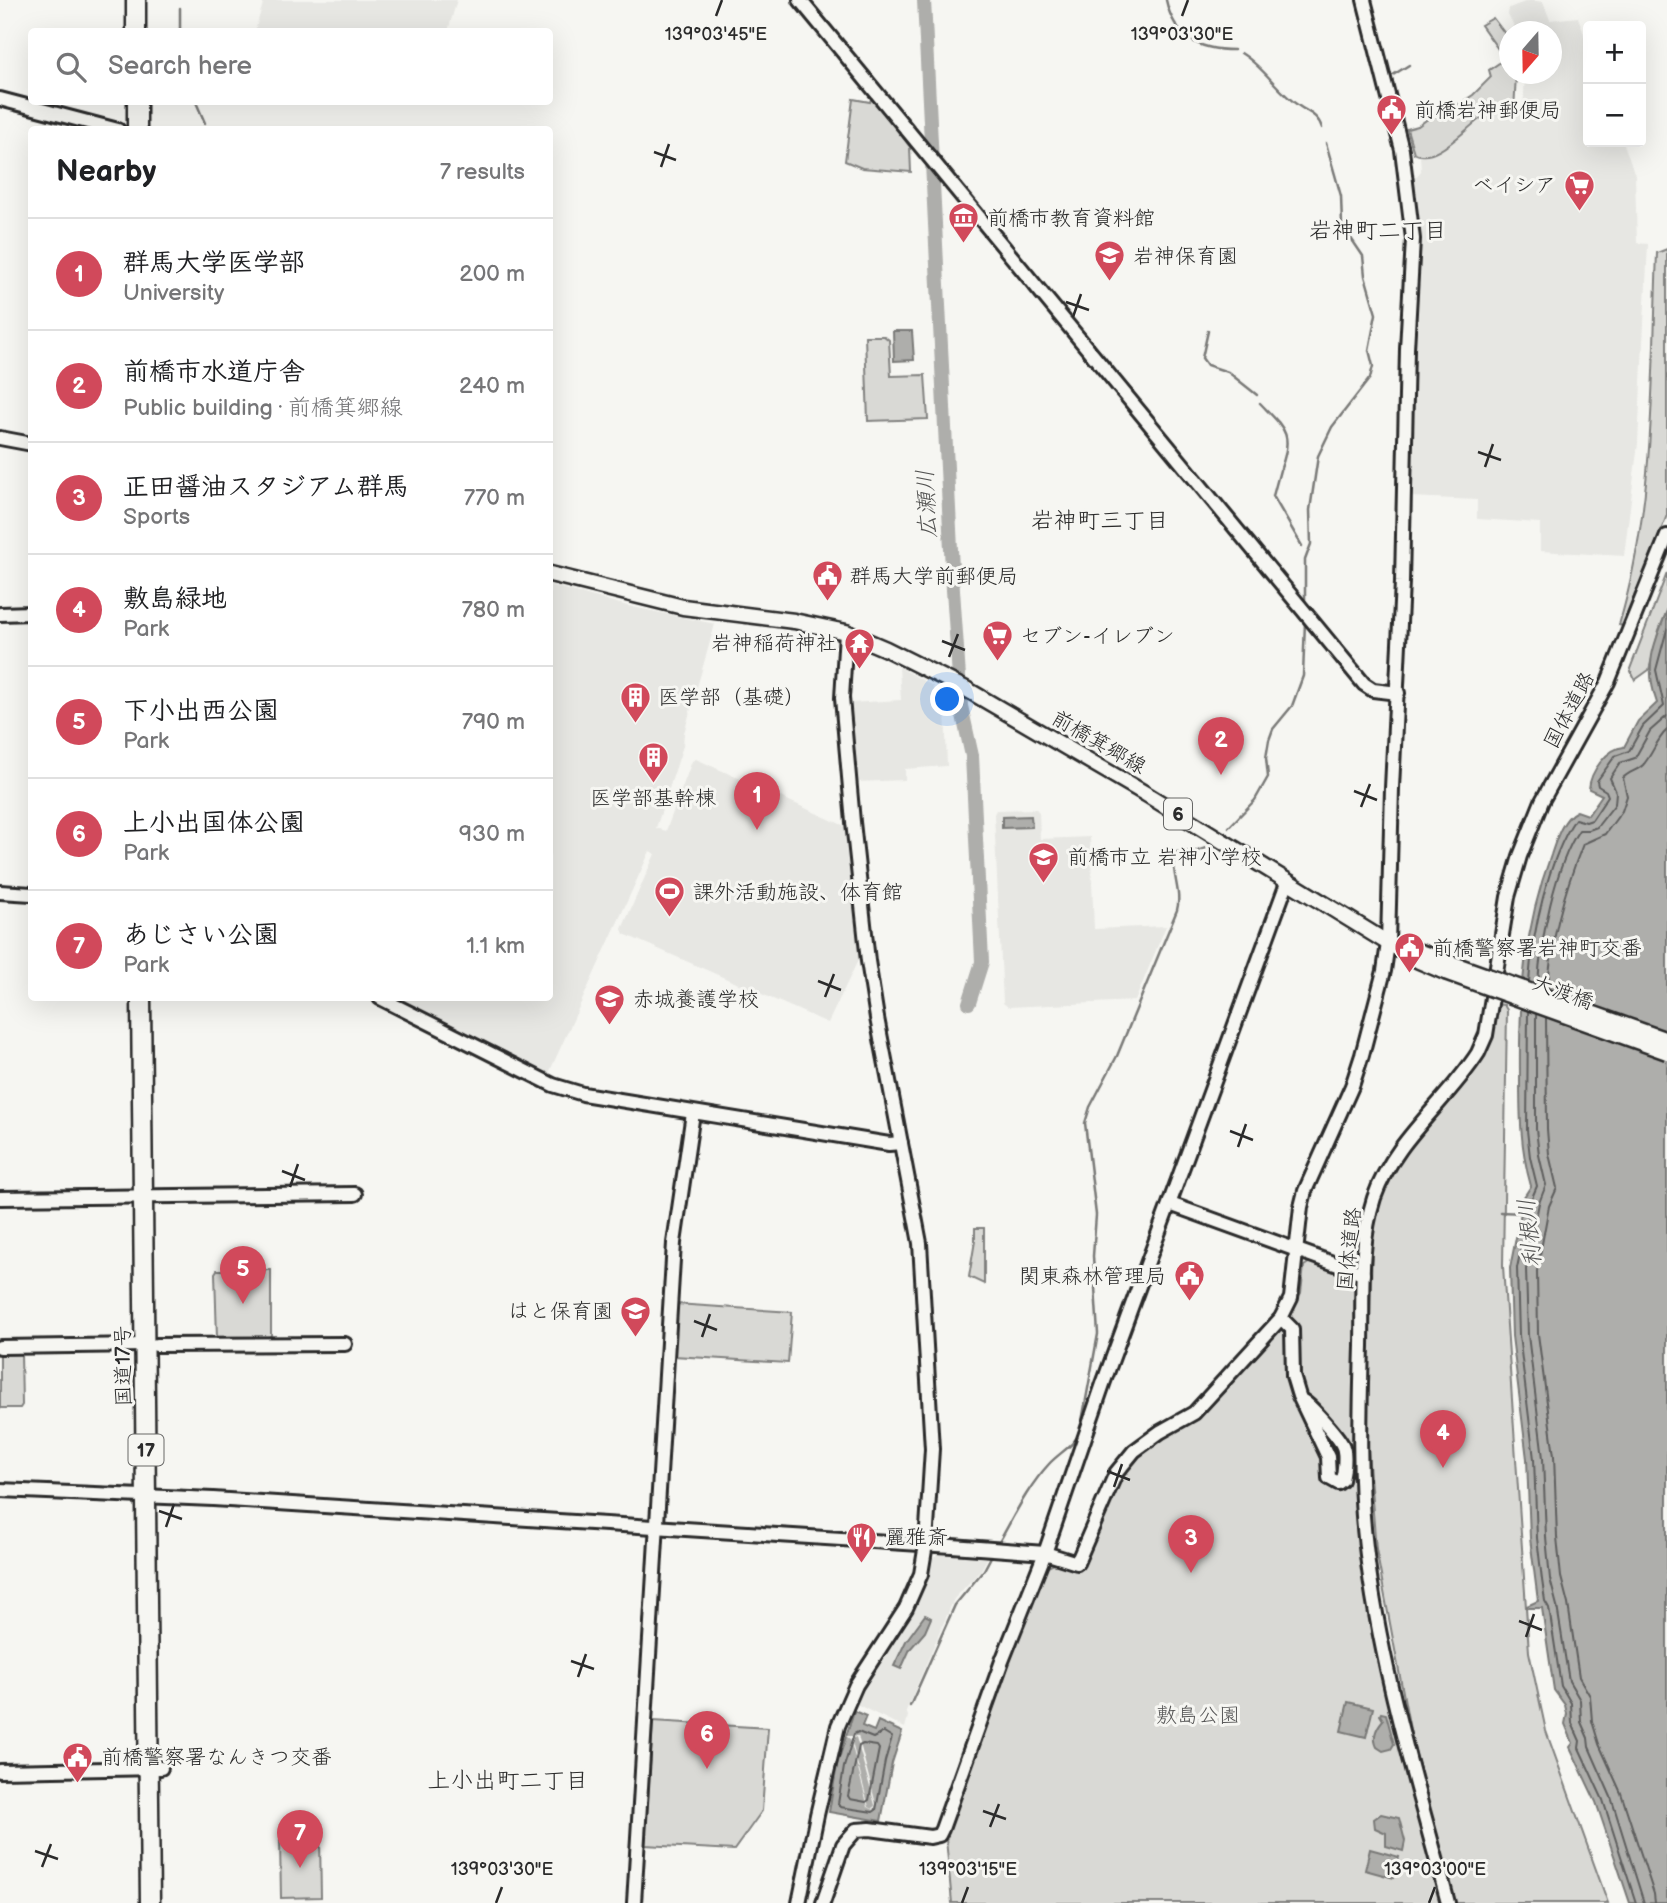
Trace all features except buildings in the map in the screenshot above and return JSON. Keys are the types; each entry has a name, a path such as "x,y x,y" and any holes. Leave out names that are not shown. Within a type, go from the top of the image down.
{"highway":[{"path":"136,0 136,28"},
{"path":"137,105 137,126"},
{"name":"国道17号","path":"141,1001 149,1196 155,1769 162,1903"},
{"name":"国道17号","path":"149,1196 153,1001"},
{"name":"国道17号","path":"150,1903 155,1769"}],"main road":[{"name":"6","path":"553,575 684,607 784,620 846,632"},
{"name":"前橋箕郷線","path":"846,632 965,689 1146,794 1287,883 1419,961 1446,967"},
{"name":"大渡橋","path":"1446,967 1667,1040"},
{"name":"大渡橋","path":"1446,967 1667,1052"}],"street":[{"path":"800,0 1364,684 1373,690 1398,693"},
{"path":"0,1490 152,1496 926,1544 1045,1553 1077,1563 1116,1473 1134,1451 1160,1432 1195,1413 1281,1318 1292,1298 1305,1191 1352,1086 1384,971 1388,943 1392,788 1398,693 1407,349 1413,239 1402,150 1364,0"},
{"path":"0,99 103,126"},
{"path":"0,438 28,443"},
{"name":"国体道路","path":"1448,1903 1380,1639 1366,1546 1359,1462 1363,1274 1368,1221 1383,1176 1404,1143 1471,1065 1486,1035 1508,897 1520,856 1542,801 1608,682 1667,536"},
{"path":"0,614 28,613"},
{"path":"799,1903 838,1726 863,1672 910,1601 921,1574 926,1544 932,1449 922,1257 868,961 853,822 842,698 846,632"},
{"path":"823,1903 843,1845 856,1830 870,1829 930,1837 940,1832 1002,1661 1045,1553 1103,1384 1287,883"},
{"path":"0,892 28,894"},
{"path":"386,1001 553,1085 583,1094 693,1114 889,1144 901,1143"},
{"path":"634,1903 674,1243 693,1114"},
{"path":"0,1198 355,1194"},
{"path":"1170,1204 1363,1274"},
{"path":"1281,1318 1292,1329 1293,1376 1303,1401 1328,1457 1329,1478 1338,1483 1344,1475 1343,1447 1311,1406 1303,1401"},
{"path":"0,1347 345,1344"},
{"path":"0,1771 155,1769"}],"shaded area":[{"path":"264,0 457,0 449,28 256,28"},
{"path":"1530,0 1543,2 1550,20 1578,17 1583,31 1583,147 1625,147 1635,175 1637,243 1648,244 1638,443 1624,556 1540,551 1540,523 1477,519 1477,500 1410,497 1419,260 1415,178 1421,171 1420,156 1437,152 1495,110 1523,112 1524,84 1562,84 1562,21 1511,21 1508,15 1509,8"},
{"path":"553,586 628,606 715,624 684,733 683,746 656,828 666,831 692,761 696,759 847,827 860,956 828,1023 624,934 622,929 655,854 650,851 549,1073 404,1001 553,1001"},
{"path":"899,667 933,686 934,705 945,705 947,766 905,769 905,780 856,782 850,703 901,700"},
{"name":"前橋市立 岩神小学校","path":"1036,809 1039,812 1040,839 1090,837 1094,929 1166,926 1135,1001 1008,1007 1003,1003 994,814 996,810"},
{"path":"942,1551 989,1555 981,1570 954,1599 906,1711 908,1716 905,1728 856,1704 866,1679 882,1652 917,1605 933,1558"}],"green space":[{"path":"1493,18 1499,26 1499,50 1481,25"},
{"path":"1499,63 1499,84 1515,84 1514,111 1499,110 1488,114 1435,153 1414,153 1407,129 1418,126 1437,112 1440,116 1473,95 1491,77 1489,70"},
{"path":"872,96 910,147 911,172 862,168 845,161 853,99 870,102"},
{"path":"1667,249 1667,515 1623,626 1619,625 1631,580 1646,487 1657,253"},
{"path":"865,336 884,336 889,340 891,376 925,375 928,419 868,421"},
{"path":"1667,573 1667,611 1659,630 1649,670 1635,680 1630,669"},
{"path":"1495,1004 1504,1005 1507,1010 1503,1266 1529,1652 1546,1731 1608,1903 1454,1903 1411,1735 1376,1549 1367,1439 1372,1243 1378,1200 1395,1163 1481,1057"},
{"path":"975,1228 984,1228 984,1284 969,1277"},
{"name":"敷島公園","path":"1313,1260 1347,1273 1357,1284 1362,1561 1370,1623 1442,1903 952,1903 946,1839 1043,1569 1054,1564 1083,1566 1100,1513 1126,1468 1276,1329 1301,1293 1304,1266"},
{"path":"217,1270 271,1270 271,1335 268,1339 217,1338"},
{"path":"676,1304 792,1312 788,1363 674,1356"},
{"path":"0,1352 21,1353 22,1405 20,1408 0,1408"},
{"path":"653,1721 768,1728 762,1811 734,1850 645,1845"},
{"path":"320,1839 321,1897 281,1898 280,1840"}],"water":[{"path":"893,331 912,331 914,360 894,361"},
{"name":"利根川","path":"1667,611 1667,1903 1630,1903 1596,1802 1570,1747 1573,1743 1565,1724 1565,1705 1554,1690 1542,1608 1527,1608 1538,1601 1530,1538 1527,1459 1512,1336 1510,1268 1524,1197 1531,1186 1521,1131 1520,1046 1522,990 1535,909 1555,843 1564,824 1577,811 1588,815 1602,795 1589,789 1592,775 1606,756 1624,747 1638,721 1657,703 1651,678 1652,656"},
{"path":"1031,816 1032,827 1002,828 1002,817"},
{"path":"925,1615 931,1618 925,1632 910,1649 901,1669 894,1666 906,1641"},
{"path":"1348,1702 1373,1708 1366,1737 1341,1731"},
{"path":"854,1711 866,1716 862,1726 874,1731 878,1721 902,1732 892,1763 881,1821 829,1812 837,1765"},
{"path":"1381,1713 1386,1714 1394,1744 1391,1749 1383,1751 1377,1747 1375,1740 1377,1729 1383,1720"},
{"path":"1381,1814 1399,1818 1405,1841 1403,1851 1386,1846 1386,1833 1375,1828 1374,1819"},
{"path":"1370,1849 1399,1857 1394,1878 1365,1870"}],"pier":[{"path":"846,1736 858,1736 876,1804 874,1810 868,1807 850,1739","holes":["856,1737 875,1805 873,1809 869,1807 851,1739"]}],"waterway":[{"name":"広瀬川","path":"924,0 953,590 961,706 972,756 982,962 969,1003"},
{"path":"1166,0 1175,23 1190,39 1209,47 1234,50"},
{"path":"180,8 180,28"},
{"path":"1241,53 1291,100 1316,117 1322,128"},
{"path":"1393,75 1409,65"},
{"path":"197,105 205,123"},
{"path":"1305,603 1305,560 1311,544 1310,510 1318,456 1332,427 1370,378 1373,366 1369,350 1376,314 1365,276 1363,256 1342,225 1341,196 1326,143"},
{"path":"1208,331 1202,358 1207,365 1228,372 1257,395"},
{"path":"1260,403 1281,425 1284,432 1287,447 1281,468"},
{"path":"1280,470 1273,496 1302,546"},
{"path":"1229,827 1255,800 1268,777 1266,758 1269,740 1273,729 1292,706 1303,676 1305,621"},
{"path":"998,1544 1034,1483 1080,1432 1098,1334 1093,1256 1096,1215 1085,1123 1090,1107 1117,1056 1177,910 1174,855 1177,852 1206,848"},
{"name":"利根川","path":"1500,1212 1524,1213"},
{"path":"910,1706 955,1605 984,1570 993,1553"}],"place":[{"name":"前橋岩神郵便局","path":"1391,137"},
{"name":"ベイシア","path":"1579,212"},
{"name":"前橋市教育資料館","path":"964,245"},
{"name":"岩神保育園","path":"1110,283"},
{"name":"群馬大学前郵便局","path":"827,603"},
{"name":"セブン-イレブン","path":"997,663"},
{"name":"岩神稲荷神社","path":"860,670"},
{"name":"医学部（基礎）","path":"635,724"},
{"name":"前橋市水道庁舎","path":"1221,775"},
{"name":"医学部基幹棟","path":"653,785"},
{"name":"群馬大学医学部","path":"757,830"},
{"name":"前橋市立 岩神小学校","path":"1044,884"},
{"name":"課外活動施設、体育館","path":"670,919"},
{"name":"前橋警察署岩神町交番","path":"1409,975"},
{"name":"赤城養護学校","path":"610,1026"},
{"name":"関東森林管理局","path":"1189,1303"},
{"name":"下小出西公園","path":"243,1304"},
{"name":"はと保育園","path":"636,1338"},
{"name":"敷島緑地","path":"1443,1468"},
{"name":"麗雅斎","path":"862,1564"},
{"name":"正田醤油スタジアム群馬","path":"1191,1573"},
{"name":"上小出国体公園","path":"707,1769"},
{"name":"前橋警察署なんきつ交番","path":"78,1784"},
{"name":"あじさい公園","path":"300,1868"}],"district":[{"name":"岩神町二丁目","path":"1378,230"},
{"name":"岩神町三丁目","path":"1100,520"},
{"name":"上小出町二丁目","path":"508,1780"}]}
